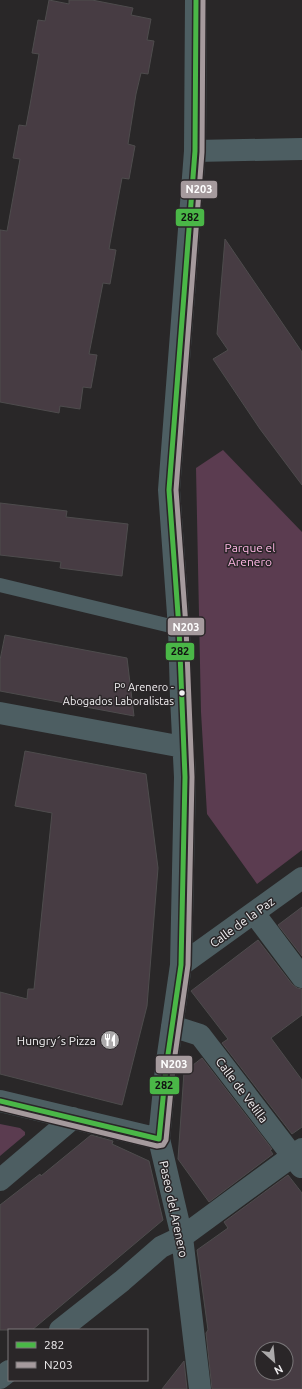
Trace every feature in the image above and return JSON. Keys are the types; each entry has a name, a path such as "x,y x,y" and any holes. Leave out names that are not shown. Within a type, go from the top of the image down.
{"street":[{"name":"Paseo del Arenero","path":"196,0 195,150 168,490 179,628 185,777 182,965 166,1068 159,1139 182,1237 200,1389"},
{"path":"195,150 302,149"},
{"path":"0,713 183,747"},
{"name":"Calle de la Paz","path":"182,965 302,878"},
{"path":"254,913 302,977"},
{"name":"Calle de Velilla","path":"172,1026 200,1035 299,1158"},
{"path":"0,1101 159,1139"},
{"path":"0,1180 74,1118"},
{"path":"61,1329 122,1281 161,1247 182,1237 299,1158"},
{"path":"0,1378 8,1372"}],"lane":[{"path":"0,585 179,628"}],"green space":[{"name":"Parque el Arenero","path":"223,450 302,532 302,850 257,884 207,814 201,712 196,468"},
{"path":"0,1124 20,1128 25,1132 25,1135 0,1156"}],"building":[{"path":"49,0 69,4 69,0 92,0 133,8 131,15 151,19 147,40 154,41 148,74 141,73 136,94 128,144 135,146 129,179 122,178 109,249 116,250 110,284 103,283 89,354 97,355 91,388 83,387 80,409 60,406 59,413 0,402 0,230 7,231 20,159 13,158 19,125 26,126 39,54 32,53 38,20 45,21"},
{"path":"225,239 302,352 302,485 260,429 213,359 228,350 217,334"},
{"path":"0,503 67,511 66,517 128,524 122,576 60,568 61,562 0,555"},
{"path":"5,635 127,658 134,716 0,691 0,660"},
{"path":"25,751 146,774 158,868 147,1006 122,1105 0,1074 0,992 27,999 28,989 34,989 52,813 15,806"},
{"path":"302,907 302,956 278,925"},
{"path":"258,940 292,984 297,988 302,989 302,1015 271,1038 302,1080 302,1127 292,1134 222,1043 228,1039 191,991"},
{"path":"202,1058 272,1149 270,1150 273,1154 209,1202 178,1159 184,1072"},
{"path":"91,1135 113,1141 112,1144 149,1161 163,1220 33,1329 0,1330 0,1205 40,1174 41,1176"},
{"path":"288,1175 302,1193 302,1389 212,1389 206,1333 208,1330 197,1250 228,1228 224,1222"},
{"path":"184,1361 187,1389 162,1389"}],"transit line":[{"name":"282","path":"0,1101 159,1139 166,1068 181,965 185,777 179,628 169,490 195,151 196,0"},
{"name":"N203","path":"0,1108 157,1146 163,1145 166,1140 173,1069 188,965 192,777 186,627 176,490 202,152 203,0"}],"place":[{"name":"Pº Arenero - Abogados Laboralistas","path":"182,693"},
{"name":"Hungry´s Pizza","path":"110,1040"}]}
